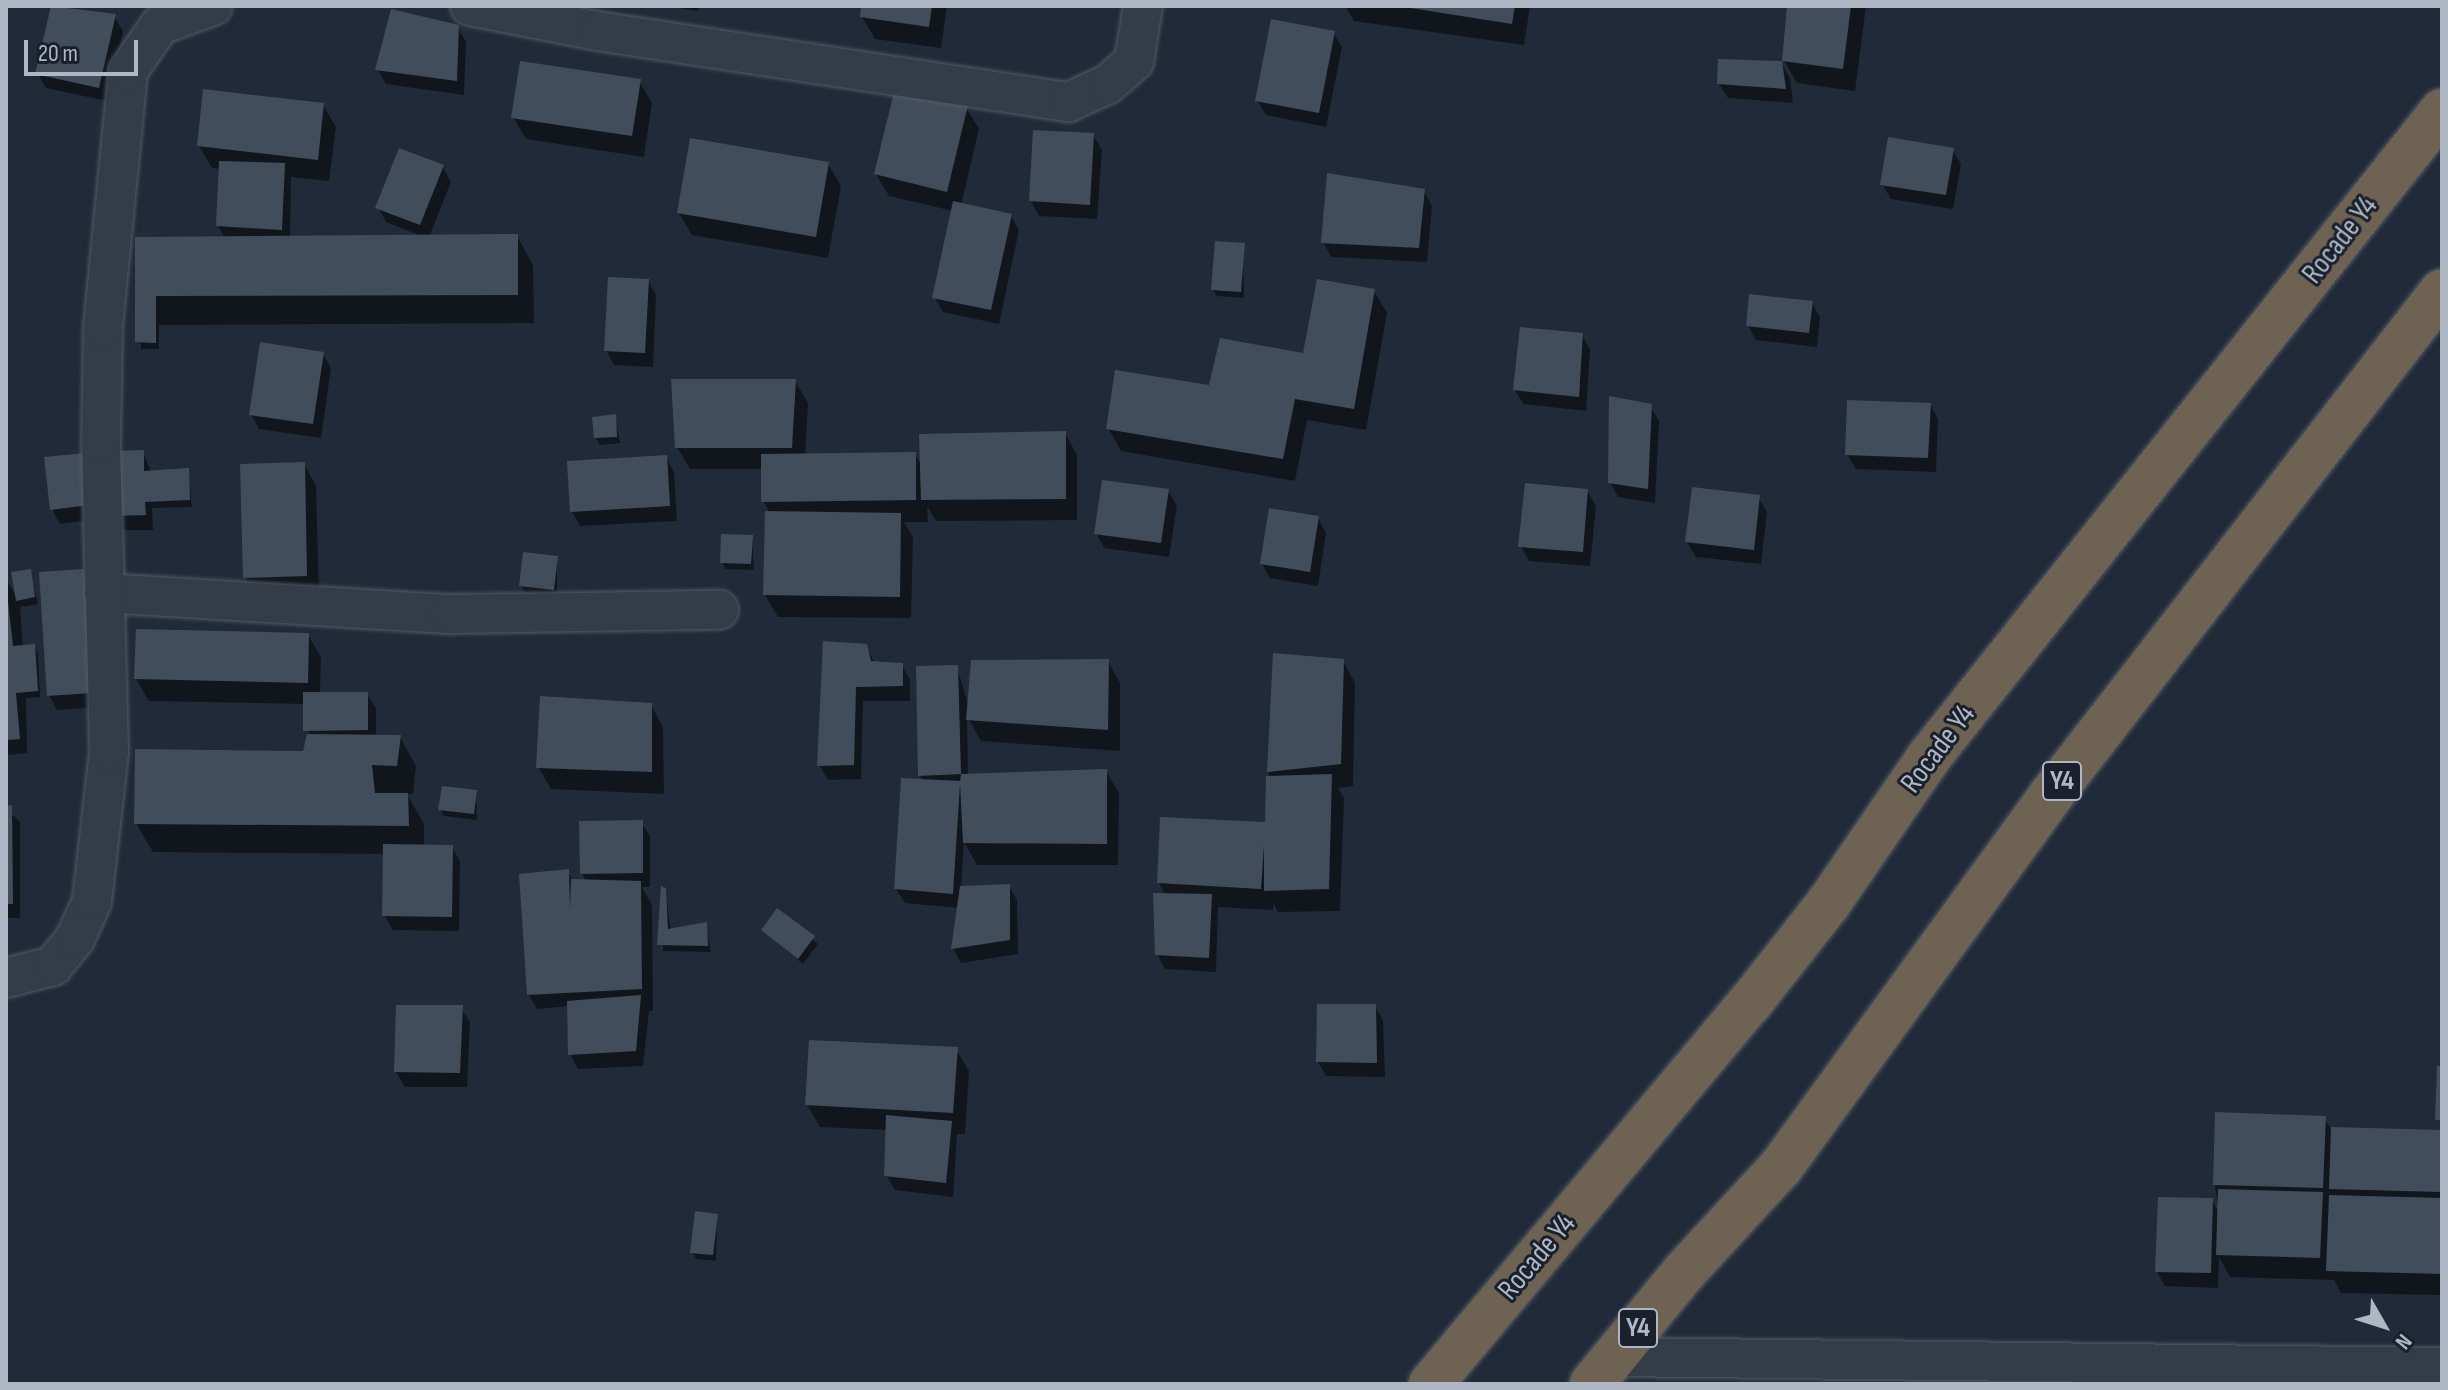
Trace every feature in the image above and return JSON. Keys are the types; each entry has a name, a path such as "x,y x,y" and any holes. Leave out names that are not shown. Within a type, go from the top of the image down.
{"highway":[{"name":"Rocade Y4","path":"1431,1384 1789,953 1929,757 2442,111"},
{"name":"Y4","path":"1603,1371 1781,1167 2052,794 2442,291"}],"street":[{"path":"6,978 53,966 75,939 92,901 109,751 104,593 103,327 128,71 160,25 213,6"},
{"path":"470,6 597,31 1069,102 1108,84 1134,61 1143,6"},
{"path":"104,593 450,614 719,610"},
{"path":"1603,1371 2442,1367"}],"building":[{"path":"51,6 116,14 99,88 35,74"},
{"path":"861,6 932,6 929,27 860,17"},
{"path":"1398,6 1515,6 1512,24"},
{"path":"1787,6 1851,6 1843,69 1782,61"},
{"path":"391,9 459,25 457,81 375,70"},
{"path":"1271,19 1335,31 1319,113 1255,101"},
{"path":"1718,59 1782,61 1786,89 1717,84"},
{"path":"520,61 641,79 632,136 511,118"},
{"path":"895,88 968,105 947,192 874,174"},
{"path":"203,89 324,103 318,160 197,146"},
{"path":"1033,130 1094,133 1090,205 1029,201"},
{"path":"1888,137 1954,148 1946,195 1880,185"},
{"path":"690,138 829,162 816,237 677,213"},
{"path":"399,148 444,165 420,225 375,208"},
{"path":"219,161 285,163 282,230 216,226"},
{"path":"1327,173 1425,189 1419,248 1321,243"},
{"path":"953,201 1012,214 991,310 932,298"},
{"path":"518,234 518,295 156,296 156,343 135,342 135,237"},
{"path":"1215,241 1245,243 1241,292 1211,290"},
{"path":"608,277 649,279 645,353 604,351"},
{"path":"1317,279 1375,289 1354,409 1295,399 1283,459 1106,429 1115,370 1209,385 1220,338 1303,353"},
{"path":"1749,294 1813,301 1809,333 1746,326"},
{"path":"1520,327 1583,333 1579,397 1513,390"},
{"path":"260,342 324,352 313,424 249,415"},
{"path":"671,379 796,379 792,448 675,448"},
{"path":"1609,396 1652,404 1648,489 1608,483"},
{"path":"1847,400 1931,403 1928,458 1845,455"},
{"path":"616,414 617,437 594,438 592,417"},
{"path":"1066,431 1066,499 921,500 919,434"},
{"path":"144,450 144,471 189,468 190,500 145,502 146,515 113,516 111,451"},
{"path":"916,452 916,500 761,502 761,454"},
{"path":"85,453 90,505 50,510 44,457"},
{"path":"667,455 670,506 570,512 567,461"},
{"path":"305,462 307,576 243,578 240,464"},
{"path":"1102,480 1169,489 1161,543 1094,534"},
{"path":"1525,483 1588,489 1583,552 1518,547"},
{"path":"1692,487 1760,495 1754,550 1685,542"},
{"path":"1269,508 1319,516 1310,572 1260,564"},
{"path":"765,511 901,513 900,597 763,595"},
{"path":"721,534 753,535 751,564 720,563"},
{"path":"523,552 558,556 554,590 519,586"},
{"path":"31,569 35,597 16,601 11,572"},
{"path":"84,569 92,693 47,696 39,572"},
{"path":"6,583 13,646 35,644 38,691 16,693 20,739 6,740"},
{"path":"136,629 309,633 308,683 134,679"},
{"path":"823,641 867,644 871,661 903,663 903,686 856,687 854,765 817,766"},
{"path":"1273,653 1344,659 1341,764 1267,772"},
{"path":"1109,659 1108,730 966,720 971,660"},
{"path":"958,665 961,774 918,776 916,666"},
{"path":"303,692 368,692 368,730 303,731"},
{"path":"540,696 652,703 652,772 536,768"},
{"path":"307,734 401,735 397,766 372,765 375,793 408,793 409,826 134,824 135,749 303,751"},
{"path":"1107,769 1107,844 963,843 960,784 953,894 894,889 901,778 960,781 961,774"},
{"path":"1332,774 1329,889 1264,891 1264,845 1261,889 1157,883 1160,817 1265,822 1266,776"},
{"path":"442,786 477,790 474,814 438,810"},
{"path":"12,805 13,904 6,904 6,806"},
{"path":"643,820 643,873 580,874 579,821"},
{"path":"383,844 453,845 452,917 382,916"},
{"path":"569,869 570,909 571,879 641,881 642,989 527,995 519,874"},
{"path":"1010,884 1010,940 951,949 960,886"},
{"path":"661,886 666,888 668,929 707,922 708,946 657,945"},
{"path":"1153,893 1212,894 1209,958 1155,955"},
{"path":"777,908 815,936 798,959 761,930"},
{"path":"641,995 636,1051 568,1055 567,1001"},
{"path":"1317,1004 1376,1004 1377,1063 1316,1062"},
{"path":"396,1005 463,1005 460,1073 394,1072"},
{"path":"809,1040 958,1047 953,1113 805,1105"},
{"path":"2437,1066 2442,1066 2442,1120 2435,1120"},
{"path":"2215,1112 2326,1116 2323,1188 2213,1185"},
{"path":"886,1115 952,1121 946,1183 884,1176"},
{"path":"2331,1127 2442,1130 2441,1192 2329,1189"},
{"path":"2218,1189 2323,1192 2320,1258 2216,1255"},
{"path":"2329,1195 2442,1198 2442,1274 2326,1271"},
{"path":"2158,1197 2213,1198 2211,1273 2155,1272"},
{"path":"695,1211 718,1214 713,1255 690,1253"}]}
